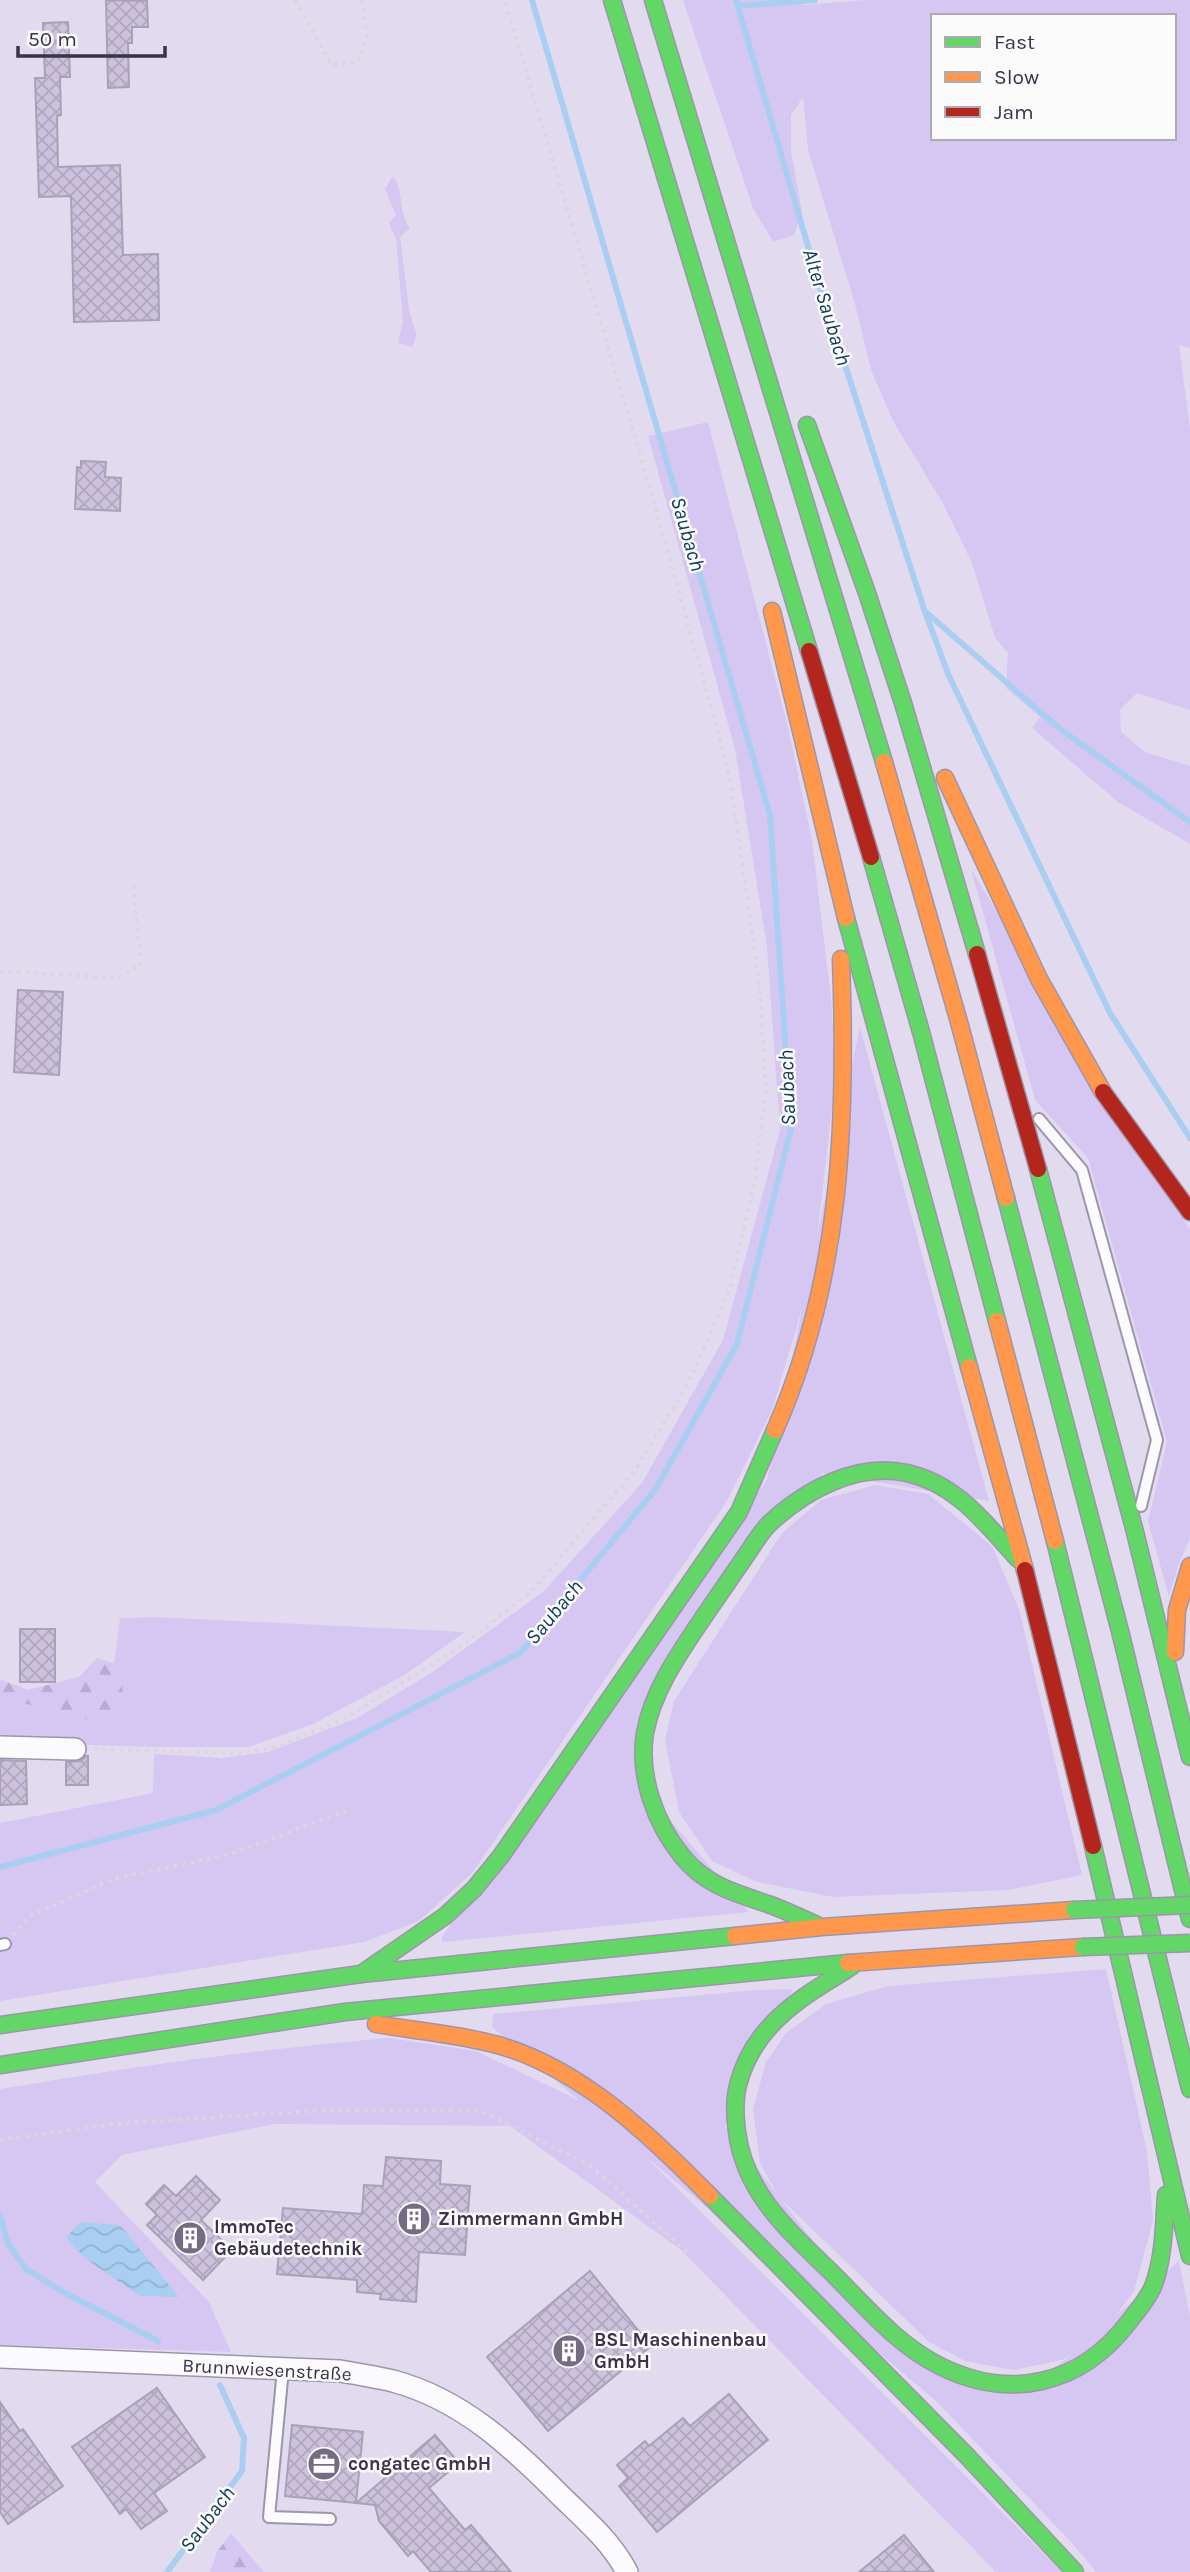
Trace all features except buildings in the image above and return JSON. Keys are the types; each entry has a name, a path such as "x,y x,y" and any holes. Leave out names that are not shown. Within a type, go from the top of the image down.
{"highway":[{"path":"612,0 856,805 957,1168 1082,1639 1190,2089"},
{"path":"653,0 893,793 959,1022 1120,1631 1190,1919"},
{"path":"717,211 753,270"},
{"path":"803,415 903,703 1019,1096 1135,1532 1190,1757"},
{"path":"778,547 770,592 839,894 1024,1566 1190,2256"},
{"path":"903,703 925,732 1039,979 1097,1083 1190,1212"},
{"path":"361,1974 444,1916 474,1889 501,1856 739,1512 774,1435 788,1401 816,1312 834,1222 841,1157 844,1045 839,894"},
{"path":"822,1927 776,1907 720,1888 692,1868 680,1854 660,1822 652,1803 643,1763 646,1721 659,1686 767,1526 811,1491 845,1475 891,1469 934,1482 960,1497 1024,1566"},
{"path":"1175,1693 1177,1610 1190,1566"},
{"path":"0,2025 361,1974 822,1927 1190,1905"},
{"path":"0,2065 345,2012 859,1962 971,1953 1190,1943"},
{"path":"859,1962 780,2013 760,2034 738,2086 737,2141 752,2187 772,2213 895,2335 923,2357 954,2373 987,2383 1023,2386 1061,2378 1096,2358 1127,2326 1153,2286 1163,2234 1169,2167"},
{"path":"345,2012 378,2024 468,2037 534,2058 594,2092 653,2142 717,2204 1006,2496 1075,2572"}],"street":[{"path":"0,1747 75,1749"},
{"name":"Brunnwiesenstraße","path":"0,2357 340,2371 395,2382 470,2415 508,2444 586,2520 621,2559 627,2572"}],"lane":[{"path":"1019,1096 1082,1170 1157,1440 1135,1532"},
{"path":"283,2369 270,2517 330,2519"}],"path":[{"path":"295,0 332,65 358,62 367,37 362,0"},
{"path":"75,1749 239,1753 274,1748 344,1719 459,1648 531,1592 635,1470 687,1386 730,1289 755,1179 766,1091 760,981 730,780 650,491 505,0"},
{"path":"0,971 116,978 141,965 133,881"},
{"path":"2,1945 30,1916 113,1879 231,1854 348,1810"},
{"path":"0,2140 113,2124 328,2110 481,2110 591,2166 690,2255"}],"green space":[{"path":"683,0 801,0 802,5 866,0 1190,0 1190,348 1179,345 1190,429 1190,710 1137,693 1120,710 1121,732 1145,752 1190,766 1190,844 1118,802 1032,728 1040,717 1006,688 1008,653 995,638 972,563 942,502 893,421 871,370 855,304 808,150 803,97 791,115 791,151 802,211 794,235 773,242 753,208"},
{"path":"393,176 410,228 400,237 409,310 417,336 412,347 398,343 403,322 396,239 389,223 396,215 385,189"},
{"path":"708,422 788,727 812,840 831,998 836,1074 813,1272 772,1410 727,1501 473,1872 419,1921 364,1942 0,2001 0,1823 153,1793 154,1754 221,1758 268,1752 357,1718 431,1673 543,1592 642,1483 723,1340 780,1130 767,947 735,749 648,436"},
{"path":"971,869 1190,1229 1190,1538 1169,1597 1148,1521 1167,1442 1088,1158 1035,1100"},
{"path":"860,1027 989,1501 823,1473 658,1671 644,1790 749,1912 443,1942 441,1938 767,1480"},
{"path":"875,1485 928,1494 992,1546 1019,1609 1082,1875 1008,1890 833,1897 757,1882 712,1861 679,1812 665,1740 674,1701 782,1533 821,1500"},
{"path":"155,1617 465,1632 403,1676 313,1724 249,1747 0,1742 0,1700 56,1709 99,1723 123,1666 97,1658 114,1663 120,1618"},
{"path":"97,1658 123,1666 122,1702 99,1723 56,1709 0,1700 0,1679 28,1690 79,1677"},
{"path":"1106,1969 1147,2151 1153,2221 1134,2291 1104,2332 1062,2360 1013,2370 965,2361 929,2342 779,2197 760,2163 753,2109 766,2062 786,2033 826,2004 888,1986"},
{"path":"793,1989 725,2126 889,2340 1026,2393 1179,2261 1190,2316 1190,2572 1096,2572 1073,2544 936,2401 492,2027 493,2014 755,1990"},
{"path":"389,2038 476,2051 599,2110 1062,2572 996,2572 681,2250 510,2126 275,2124 122,2155 95,2182 209,2302 231,2352 0,2345 0,2089 194,2059"},
{"path":"231,2533 264,2572 210,2572 217,2552"}],"water":[{"path":"80,2222 120,2225 179,2297 140,2296 86,2259 66,2238"}],"waterway":[{"name":"Saubach","path":"0,1867 216,1810 520,1653 655,1490 737,1344 791,1129 770,815 532,0"},
{"name":"Alter Saubach","path":"736,0 822,294 925,612 949,676 1110,1013 1190,1138"},
{"path":"738,6 815,0"},
{"path":"927,613 1060,729 1190,822"},
{"name":"Saubach","path":"0,2215 8,2244 26,2269 65,2293 158,2341"},
{"name":"Saubach","path":"167,2572 242,2471 244,2438 220,2385"}],"traffic: fast":[{"path":"612,0 809,651"},
{"path":"653,0 884,762"},
{"path":"807,425 903,703 977,954"},
{"path":"871,857 921,1032 997,1321"},
{"path":"846,918 969,1367"},
{"path":"1038,1169 1135,1532 1190,1757"},
{"path":"1006,1198 1120,1631 1190,1919"},
{"path":"361,1974 445,1916 474,1889 501,1856 739,1512 775,1430"},
{"path":"817,1925 774,1906 732,1892 711,1881 691,1866 672,1843 651,1798 643,1749 654,1701 669,1671 766,1527 815,1490 851,1475 888,1471 907,1473 941,1486 982,1519 1018,1559"},
{"path":"1055,1541 1190,2089"},
{"path":"1093,1846 1190,2256"},
{"path":"1074,1910 1190,1905"},
{"path":"0,2025 361,1974 735,1936"},
{"path":"1083,1947 1190,1943"},
{"path":"0,2065 345,2012 848,1963"},
{"path":"851,1967 798,2002 767,2029 755,2045 738,2085 735,2109 737,2132 750,2176 774,2213 872,2314 911,2348 940,2366 966,2377 992,2383 1042,2381 1066,2373 1088,2361 1109,2344 1128,2323 1152,2289 1162,2251 1166,2195"},
{"path":"710,2196 967,2456 1075,2572"}],"traffic: slow":[{"path":"772,611 846,918"},
{"path":"884,762 959,1022 1006,1198"},
{"path":"945,778 1039,979 1103,1092"},
{"path":"775,1430 797,1373 827,1257 835,1199 843,1080 841,959"},
{"path":"997,1321 1055,1541"},
{"path":"969,1367 1025,1570"},
{"path":"1175,1652 1177,1610 1190,1566"},
{"path":"735,1936 822,1927 1074,1910"},
{"path":"848,1963 1083,1947"},
{"path":"376,2024 483,2041 529,2056 558,2070 639,2128 710,2196"}],"traffic: jam":[{"path":"809,651 871,857"},
{"path":"977,954 1038,1169"},
{"path":"1103,1092 1190,1212"},
{"path":"1025,1570 1093,1846"}],"place":[{"name":"Zimmermann GmbH","path":"414,2219"},
{"name":"ImmoTec Gebäudetechnik","path":"190,2238"},
{"name":"BSL Maschinenbau GmbH","path":"569,2351"},
{"name":"congatec GmbH","path":"324,2464"}]}
